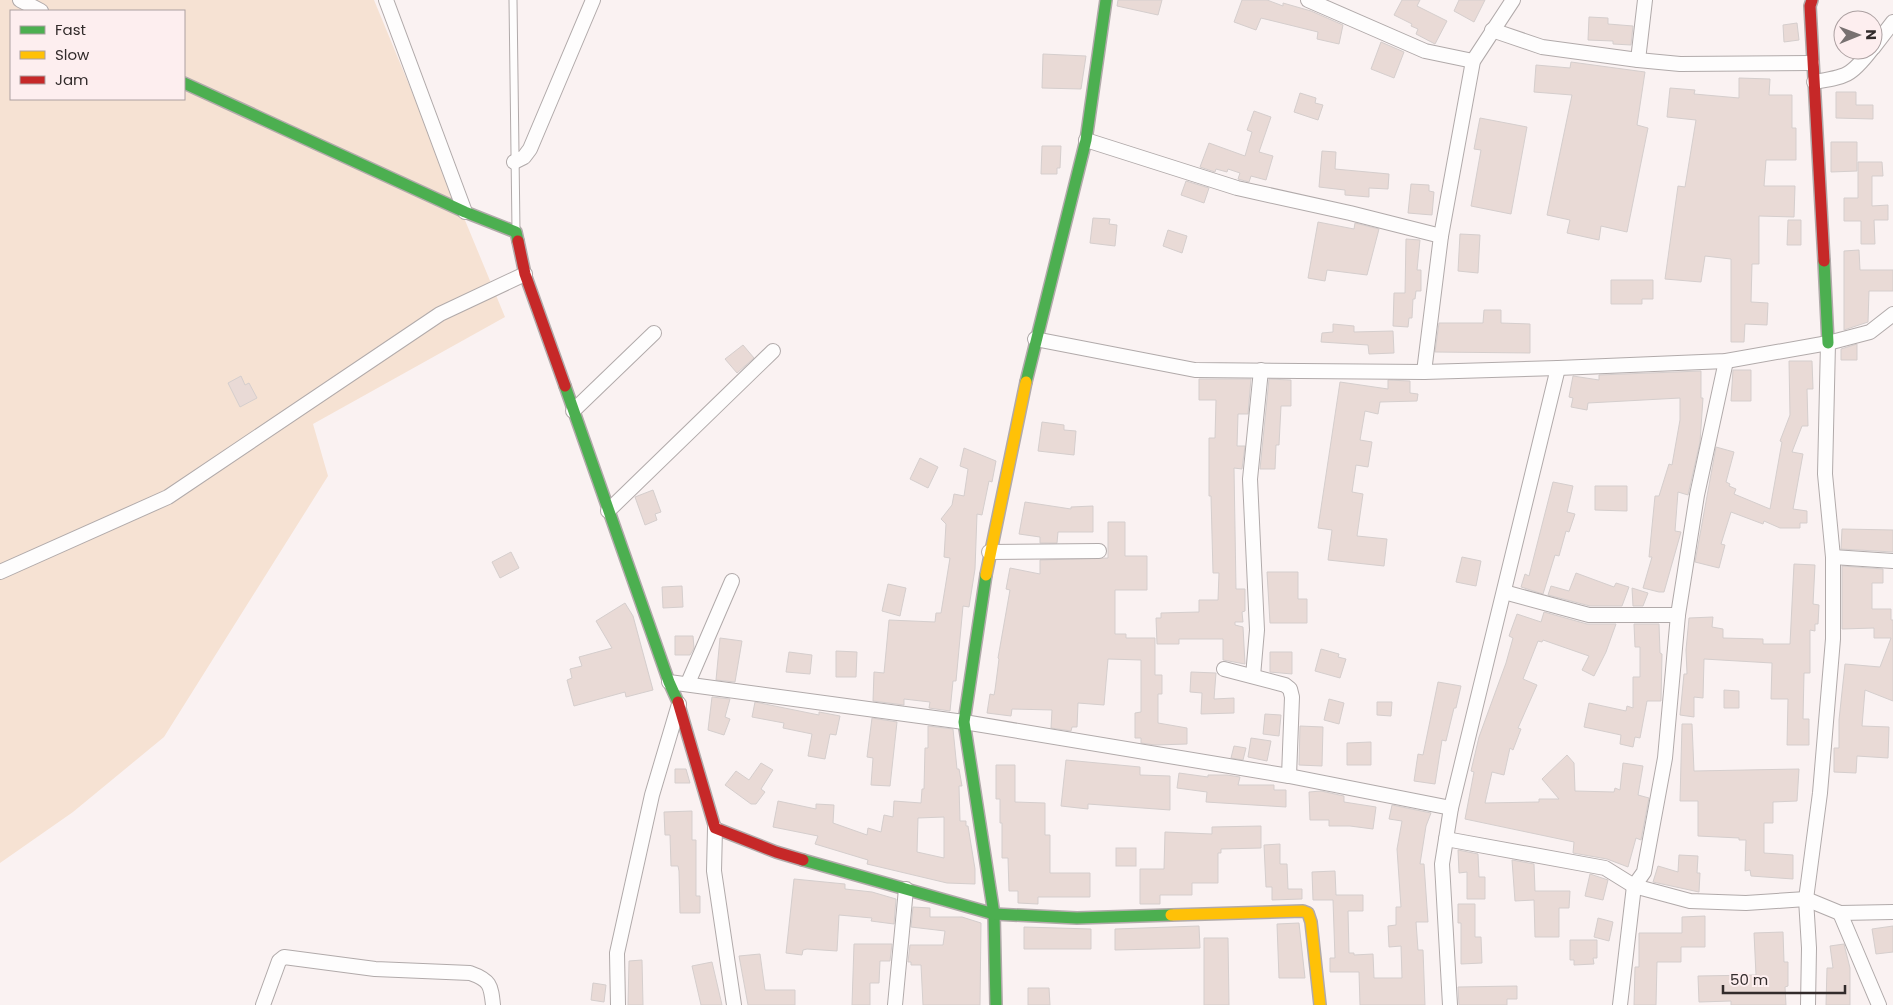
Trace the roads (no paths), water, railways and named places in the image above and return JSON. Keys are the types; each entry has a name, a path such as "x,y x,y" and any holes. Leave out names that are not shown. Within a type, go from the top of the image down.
{"street":[{"path":"20,0 39,10"},
{"path":"386,0 465,212"},
{"path":"514,162 524,157 530,149 594,0"},
{"path":"996,1005 994,914 964,722 990,552 1035,339 1086,140 1106,0"},
{"path":"1308,0 1425,51 1473,61"},
{"path":"1638,60 1645,0"},
{"path":"1808,1005 1809,948 1806,899 1820,793 1833,639 1833,557 1825,474 1828,343 1812,63 1810,6 1812,0"},
{"path":"1424,372 1441,236 1473,61 1510,2"},
{"path":"1883,35 1893,22"},
{"path":"1492,30 1542,47 1638,60 1680,64 1812,63"},
{"path":"1814,82 1838,78 1854,71 1863,60"},
{"path":"185,84 465,212 516,232 525,274 678,704 715,828 714,871 734,1005"},
{"path":"1086,140 1237,188 1350,213 1441,236"},
{"path":"0,572 168,497 440,314 525,274"},
{"path":"1035,339 1195,370 1424,372 1726,362 1828,343 1870,332 1893,314"},
{"path":"573,411 654,333"},
{"path":"608,511 773,351"},
{"path":"1620,1005 1634,886 1644,872 1665,758 1678,615 1697,495 1726,362"},
{"path":"1450,1005 1442,864 1451,808 1558,368"},
{"path":"1253,676 1257,630 1250,479 1261,370"},
{"path":"990,552 1099,551"},
{"path":"1833,557 1893,561"},
{"path":"688,684 732,581"},
{"path":"1504,592 1588,615 1678,615"},
{"path":"1224,669 1285,685 1290,689 1292,697 1289,776"},
{"path":"669,682 964,722 1289,776 1451,808"},
{"path":"618,1005 617,952 652,795 678,704"},
{"path":"715,828 776,852 994,914 1077,918 1303,911 1308,913 1311,922 1320,1005"},
{"path":"1446,839 1605,868 1634,886 1690,901 1746,903 1806,899 1840,913 1893,912"},
{"path":"895,1005 906,888"},
{"path":"1840,913 1879,1005"},
{"path":"263,1005 279,961 284,956 375,969 470,973 483,978 491,987 493,1005"}],"lane":[{"path":"514,0 516,232"}]}
